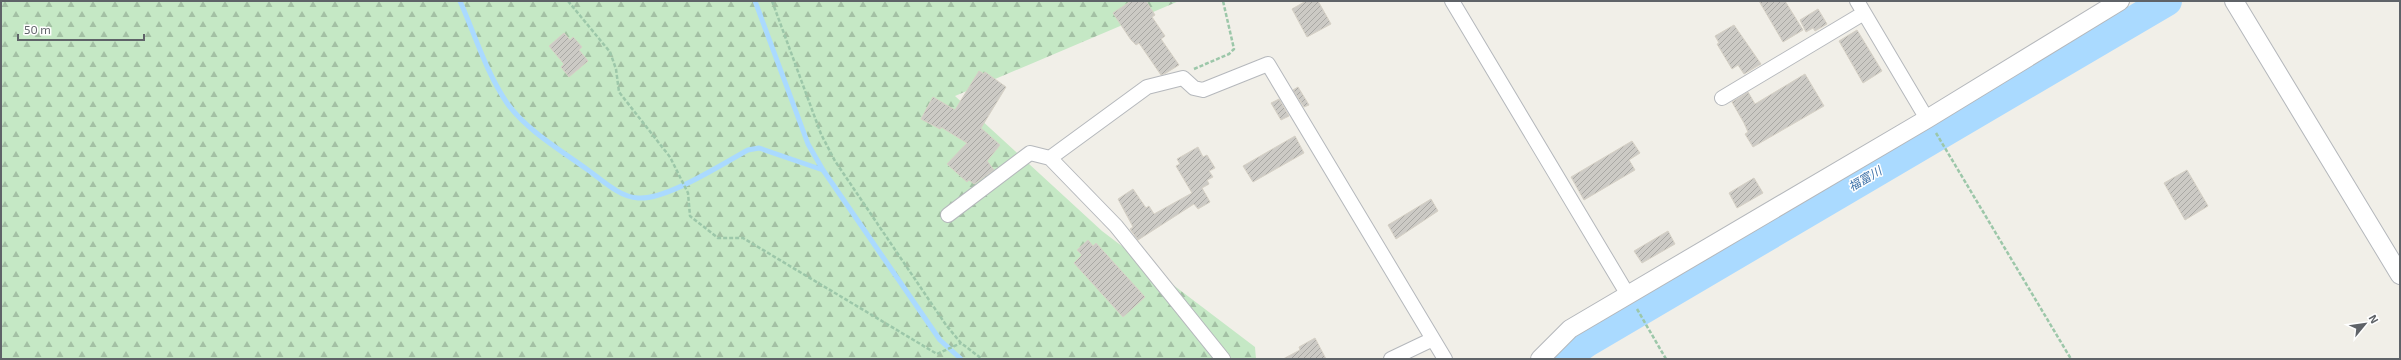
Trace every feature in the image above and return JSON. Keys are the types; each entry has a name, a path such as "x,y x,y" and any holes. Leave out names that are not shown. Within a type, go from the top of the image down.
{"street":[{"path":"1452,1 1631,301"},
{"path":"1540,359 1570,329 1631,301 1930,123 2120,1"},
{"path":"2234,1 2400,275"},
{"path":"1722,98 1860,7 1930,123"},
{"path":"1050,158 1147,87 1183,78 1194,88 1203,90 1268,64 1445,359"},
{"path":"948,215 1030,153 1050,158 1116,226 1223,359"},
{"path":"1391,359 1433,340"}],"path":[{"path":"568,1 610,52 616,69 619,92 670,157 686,190 690,216 718,238 743,238 937,354 960,343"},
{"path":"772,1 821,134 835,161 946,325 960,343 982,359"},
{"path":"1183,78 1197,67 1229,54 1234,49 1223,1"},
{"path":"1930,123 1944,144 2071,359"},
{"path":"1631,301 1666,359"}],"green space":[{"path":"1,1 1179,1 955,96 1102,231 1255,347 1256,359 1,359"}],"building":[{"path":"1131,1 1146,1 1155,15 1152,17 1165,36 1161,39 1179,65 1166,73 1161,75 1139,43 1136,45 1131,40 1113,13"},
{"path":"1306,1 1318,1 1331,24 1307,37 1292,9"},
{"path":"1759,1 1785,1 1803,30 1783,42"},
{"path":"1818,9 1827,24 1815,31 1813,28 1806,32 1800,20"},
{"path":"1734,25 1761,64 1744,74 1738,65 1732,69 1717,44 1719,43 1715,36"},
{"path":"1857,30 1882,71 1863,83 1839,41"},
{"path":"564,33 570,40 573,37 582,47 579,50 588,61 569,77 561,67 564,64 549,46"},
{"path":"979,71 984,74 985,72 1006,87 981,128 1000,145 987,161 994,170 974,184 969,180 967,182 947,164 967,143 941,127 940,129 921,119 933,97 955,110"},
{"path":"1805,74 1824,106 1753,147 1745,134 1748,132 1744,123 1732,102 1748,92 1755,104"},
{"path":"1298,87 1309,105 1304,107 1293,90"},
{"path":"1279,99 1289,116 1281,120 1271,103"},
{"path":"1295,136 1304,153 1253,182 1243,166"},
{"path":"1632,141 1640,153 1629,160 1635,170 1584,200 1571,177"},
{"path":"1198,147 1203,157 1207,155 1215,168 1209,171 1213,177 1207,180 1209,184 1202,188 1210,202 1198,209 1194,204 1138,240 1130,229 1133,227 1118,199 1133,189 1146,208 1149,206 1154,214 1192,193 1176,166 1180,164 1177,159"},
{"path":"2187,170 2208,206 2185,220 2164,183"},
{"path":"1754,178 1763,193 1737,208 1729,193"},
{"path":"1431,199 1438,211 1396,239 1388,225"},
{"path":"1668,231 1675,244 1642,263 1634,251"},
{"path":"1088,240 1093,246 1096,243 1145,297 1123,317 1074,263 1082,255 1077,250"},
{"path":"1315,338 1326,359 1283,359 1300,350 1299,347"}],"waterway":[{"path":"460,1 493,79 507,103 515,113 545,140 618,192 638,198 650,197 664,193 694,180 748,150 759,148 823,170 940,340 961,359"},
{"path":"755,1 808,144 823,170"},
{"name":"福富川","path":"1563,359 1587,342 2167,1"}]}
